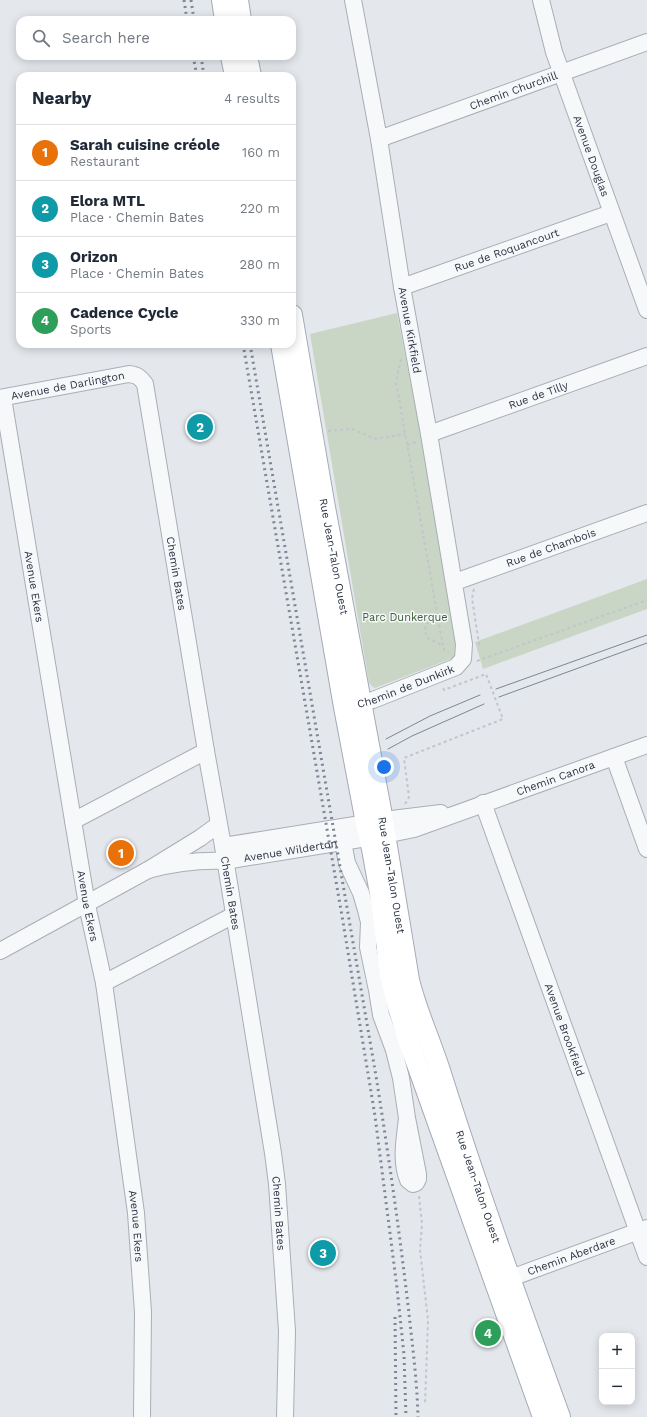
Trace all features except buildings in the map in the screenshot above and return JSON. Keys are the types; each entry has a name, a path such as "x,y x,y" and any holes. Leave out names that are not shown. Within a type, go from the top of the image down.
{"main road":[{"path":"222,0 224,16"},
{"path":"238,0 240,16"},
{"path":"232,60 234,72"},
{"path":"248,60 250,72"},
{"name":"Rue Jean-Talon Ouest","path":"296,338 324,502 353,705"},
{"name":"Rue Jean-Talon Ouest","path":"282,348 353,705 375,829 372,849 381,899 390,974 398,1007 412,1050 503,1281 560,1417"},
{"name":"Rue Jean-Talon Ouest","path":"503,1281 543,1417"}],"street":[{"name":"Avenue Kirkfield","path":"354,0 379,139 426,437 455,582 464,644 462,657"},
{"name":"Avenue Douglas","path":"541,0 554,52 647,310"},
{"name":"Chemin Churchill","path":"379,139 647,42"},
{"name":"Rue de Roquancourt","path":"402,287 611,213"},
{"name":"Rue de Tilly","path":"426,437 647,356"},
{"name":"Avenue de Darlington","path":"1,398 129,374 136,375"},
{"name":"Chemin Bates","path":"136,375 141,378 145,384 267,1114 277,1184 287,1331 285,1417"},
{"name":"Avenue Ekers","path":"1,398 87,905 104,983 136,1213 143,1312 142,1417"},
{"name":"Rue de Chambois","path":"455,582 647,513"},
{"name":"Chemin de Dunkirk","path":"353,705 373,700 456,667 462,657"},
{"name":"Chemin Canora","path":"375,829 465,810 647,745"},
{"path":"73,821 206,751"},
{"path":"614,757 646,844"},
{"name":"Avenue Brookfield","path":"483,803 642,1230 647,1257"},
{"name":"Avenue Wilderton","path":"0,951 87,905 148,870 200,838 218,825"},
{"name":"Avenue Wilderton","path":"224,853 343,842 375,829"},
{"name":"Avenue Wilderton","path":"148,870 166,865 208,860 224,853 375,829"},
{"path":"343,842 347,863 361,893 369,922 368,947 381,1016 391,1041 398,1067 407,1118 404,1154 405,1172 410,1183 413,1184 417,1181"},
{"path":"104,983 234,915"},
{"name":"Chemin Aberdare","path":"503,1281 642,1230"}],"path":[{"path":"401,357 396,382 444,650 473,663 647,600"},
{"path":"324,431 352,429 376,439 406,434"},
{"path":"407,445 426,437"},
{"path":"478,587 474,590 472,598 479,644 478,649"},
{"path":"438,612 425,626 426,637 443,646"},
{"path":"404,808 409,797 404,758 503,719 486,674 444,690 442,685"},
{"path":"417,1181 422,1224 420,1250 428,1320 425,1405"}],"green space":[{"name":"Parc Dunkerque","path":"397,313 422,441 457,645 455,656 453,658 375,688 369,683 310,334"},
{"path":"647,579 647,609 483,669 475,642"}],"tram line":[{"path":"496,689 647,635"},
{"path":"499,697 647,643"},
{"path":"386,739 430,716 480,695"},
{"path":"388,749 412,736 484,704"}],"railway":[{"path":"184,0 186,16"},
{"path":"191,0 193,16"},
{"path":"194,60 196,72"},
{"path":"202,60 203,72"},
{"path":"244,348 375,1116 404,1355 406,1417"},
{"path":"251,348 376,1076 405,1276 417,1389 418,1417"},
{"path":"395,1317 396,1417"}],"place":[{"name":"Elora MTL","path":"200,427"},
{"name":"Sarah cuisine créole","path":"121,853"},
{"name":"Orizon","path":"323,1253"},
{"name":"Cadence Cycle","path":"488,1333"}]}
